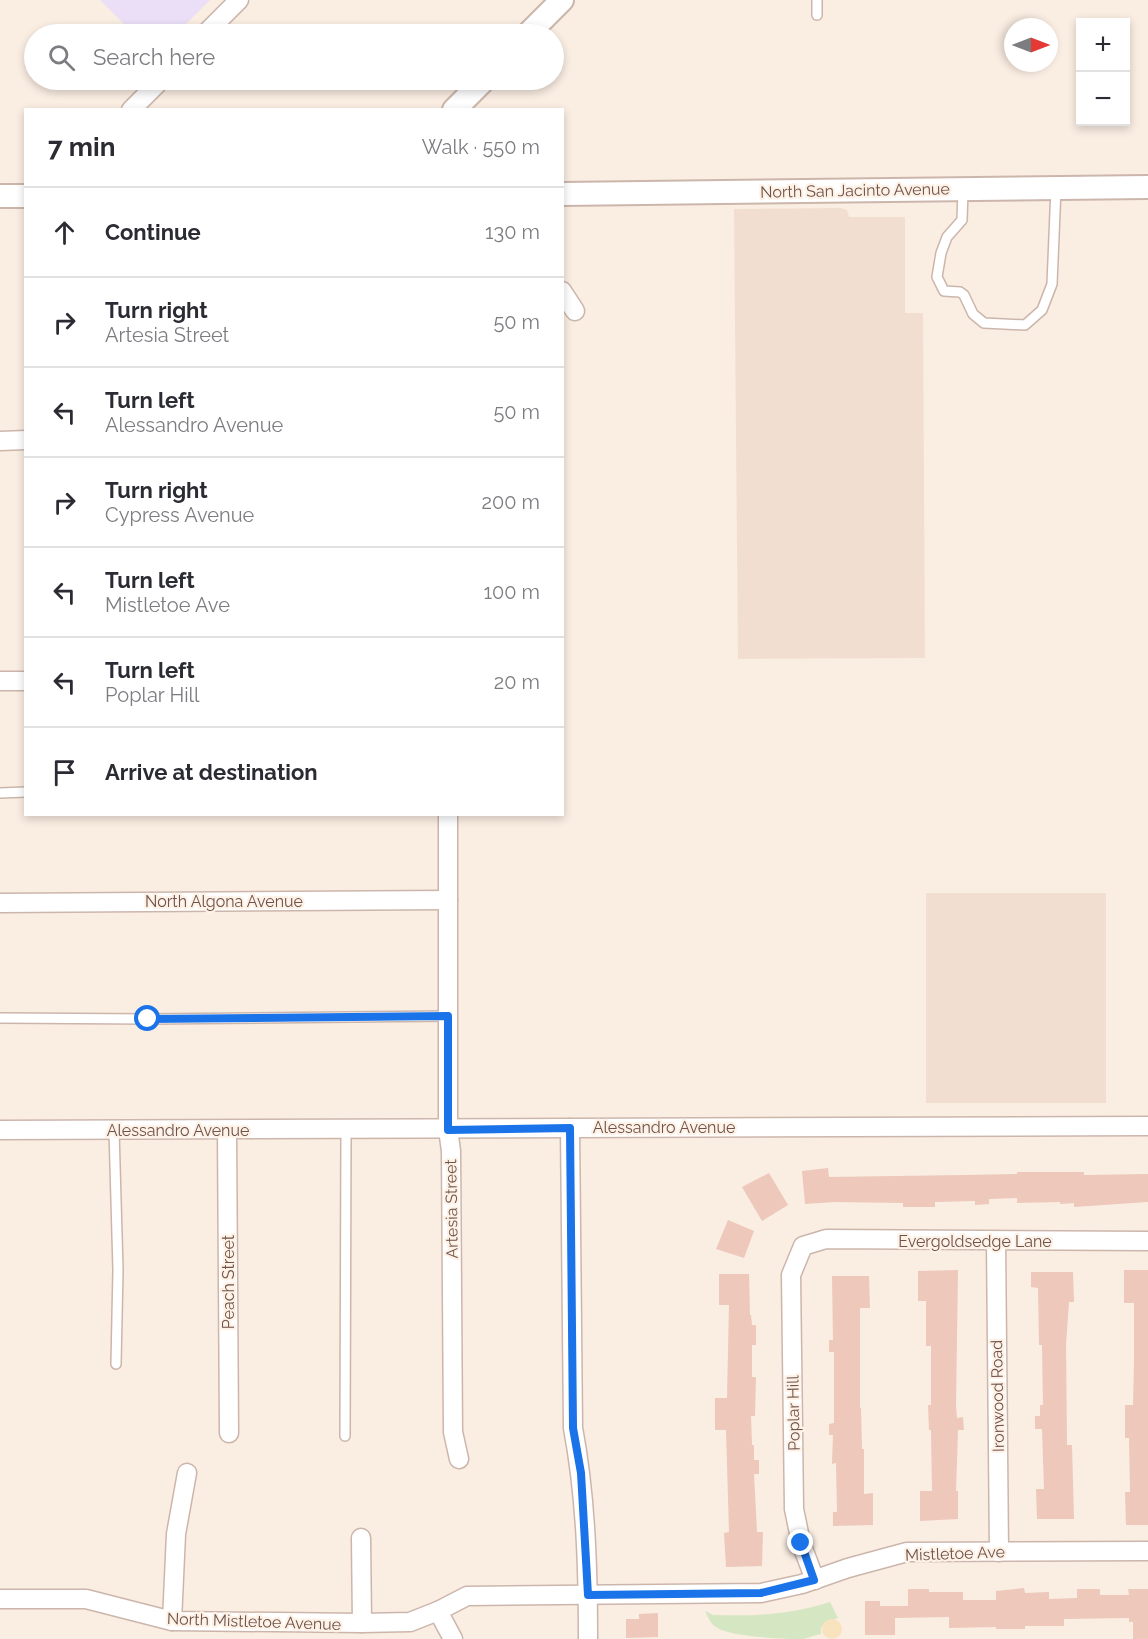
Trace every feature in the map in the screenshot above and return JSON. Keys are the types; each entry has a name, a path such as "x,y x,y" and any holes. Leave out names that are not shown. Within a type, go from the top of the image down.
{"street":[{"path":"215,24 239,0"},
{"path":"538,24 562,0"},
{"path":"133,108 151,90"},
{"path":"456,108 474,90"},
{"name":"North San Jacinto Avenue","path":"564,194 1148,187"},
{"path":"0,196 24,196"},
{"path":"564,294 575,311"},
{"path":"0,441 24,440"},
{"path":"0,681 24,681"},
{"name":"Artesia Street","path":"448,816 448,1130 451,1150 453,1432 459,1459"},
{"name":"North Algona Avenue","path":"0,903 448,900"},
{"name":"Alessandro Avenue","path":"0,1130 1148,1126"},
{"path":"570,1128 573,1428 581,1473 588,1595 588,1639"},
{"name":"Peach Street","path":"226,1130 229,1433"},
{"name":"Evergoldsedge Lane","path":"803,1246 826,1239 1148,1241"},
{"name":"Ironwood Road","path":"996,1241 999,1552"},
{"name":"Poplar Hill","path":"803,1246 791,1275 794,1509 801,1543 814,1580"},
{"path":"172,1621 176,1534 187,1473"},
{"path":"361,1538 362,1623"},
{"name":"Mistletoe Ave","path":"588,1595 761,1593 814,1580 907,1552 1148,1551"},
{"name":"North Mistletoe Avenue","path":"0,1599 86,1599 172,1621 362,1623 410,1622 467,1596 588,1595"},
{"path":"438,1611 453,1639"}],"lane":[{"path":"817,0 817,15"},
{"path":"963,189 962,220 947,237 941,253 937,277 944,291 960,292 964,295 973,314 984,323 1025,325 1042,310 1052,284 1056,188"},
{"path":"0,793 24,792"},
{"path":"0,1018 448,1016"},
{"path":"114,1130 118,1270 116,1364"},
{"path":"345,1436 346,1130"}],"shaded area":[{"path":"100,0 210,0 186,24 124,24"},
{"path":"841,208 847,210 849,217 905,217 905,313 923,313 925,658 738,659 734,209"},
{"path":"926,893 1106,893 1106,1103 926,1103"}],"green space":[{"path":"830,1602 838,1618 825,1622 821,1628 821,1634 803,1639 758,1637 733,1633 712,1624 705,1611 713,1615 772,1614"}],"sand":[{"path":"832,1619 839,1622 842,1629 839,1636 832,1639 825,1636 822,1629 825,1622"}],"building":[{"path":"828,1168 829,1177 1017,1174 1017,1172 1084,1172 1084,1175 1148,1174 1148,1202 1074,1207 1074,1203 1060,1204 1060,1202 1017,1203 1017,1198 989,1199 989,1204 975,1205 975,1201 935,1202 935,1207 903,1207 903,1203 805,1204 802,1171"},
{"path":"769,1173 788,1205 762,1221 742,1187"},
{"path":"728,1220 754,1231 744,1258 716,1249"},
{"path":"958,1270 956,1405 957,1418 963,1417 964,1430 958,1430 956,1491 958,1491 958,1519 920,1521 920,1491 932,1491 931,1430 929,1430 928,1405 931,1405 931,1346 926,1346 926,1301 918,1301 918,1271"},
{"path":"1124,1270 1148,1270 1148,1525 1126,1525 1125,1492 1130,1492 1129,1438 1125,1438 1125,1405 1133,1405 1134,1303 1124,1303"},
{"path":"1031,1272 1073,1272 1074,1302 1069,1302 1066,1344 1067,1445 1072,1445 1074,1519 1037,1519 1036,1489 1044,1489 1042,1429 1035,1429 1035,1416 1040,1416 1040,1405 1043,1405 1042,1345 1039,1345 1038,1288 1031,1287"},
{"path":"719,1274 749,1274 750,1315 752,1325 756,1325 756,1345 752,1345 752,1377 756,1377 755,1416 751,1416 754,1460 759,1460 759,1474 754,1474 757,1532 763,1532 762,1566 726,1567 724,1533 729,1532 726,1430 715,1430 715,1398 727,1398 729,1305 719,1305"},
{"path":"832,1276 869,1276 870,1308 860,1308 860,1408 862,1449 864,1449 864,1494 873,1493 873,1525 833,1526 833,1512 837,1512 836,1463 832,1464 833,1435 829,1435 829,1424 834,1423 834,1352 829,1352 829,1340 833,1340"},
{"path":"1024,1588 1025,1593 1049,1592 1049,1599 1077,1598 1077,1589 1100,1589 1100,1595 1129,1595 1128,1589 1148,1589 1148,1639 1133,1639 1133,1622 1129,1622 1129,1618 1064,1619 1064,1626 996,1629 996,1627 949,1628 949,1617 895,1618 895,1635 865,1635 865,1601 880,1601 880,1606 908,1606 908,1589 929,1589 929,1592 963,1592 963,1600 996,1600 996,1591"},
{"path":"658,1613 658,1637 626,1638 626,1619 639,1619 639,1614"}],"route":[{"path":"148,1019 448,1016 448,1130 570,1128 573,1428 581,1473 588,1595 761,1593 802,1584 814,1580 801,1543"}]}
